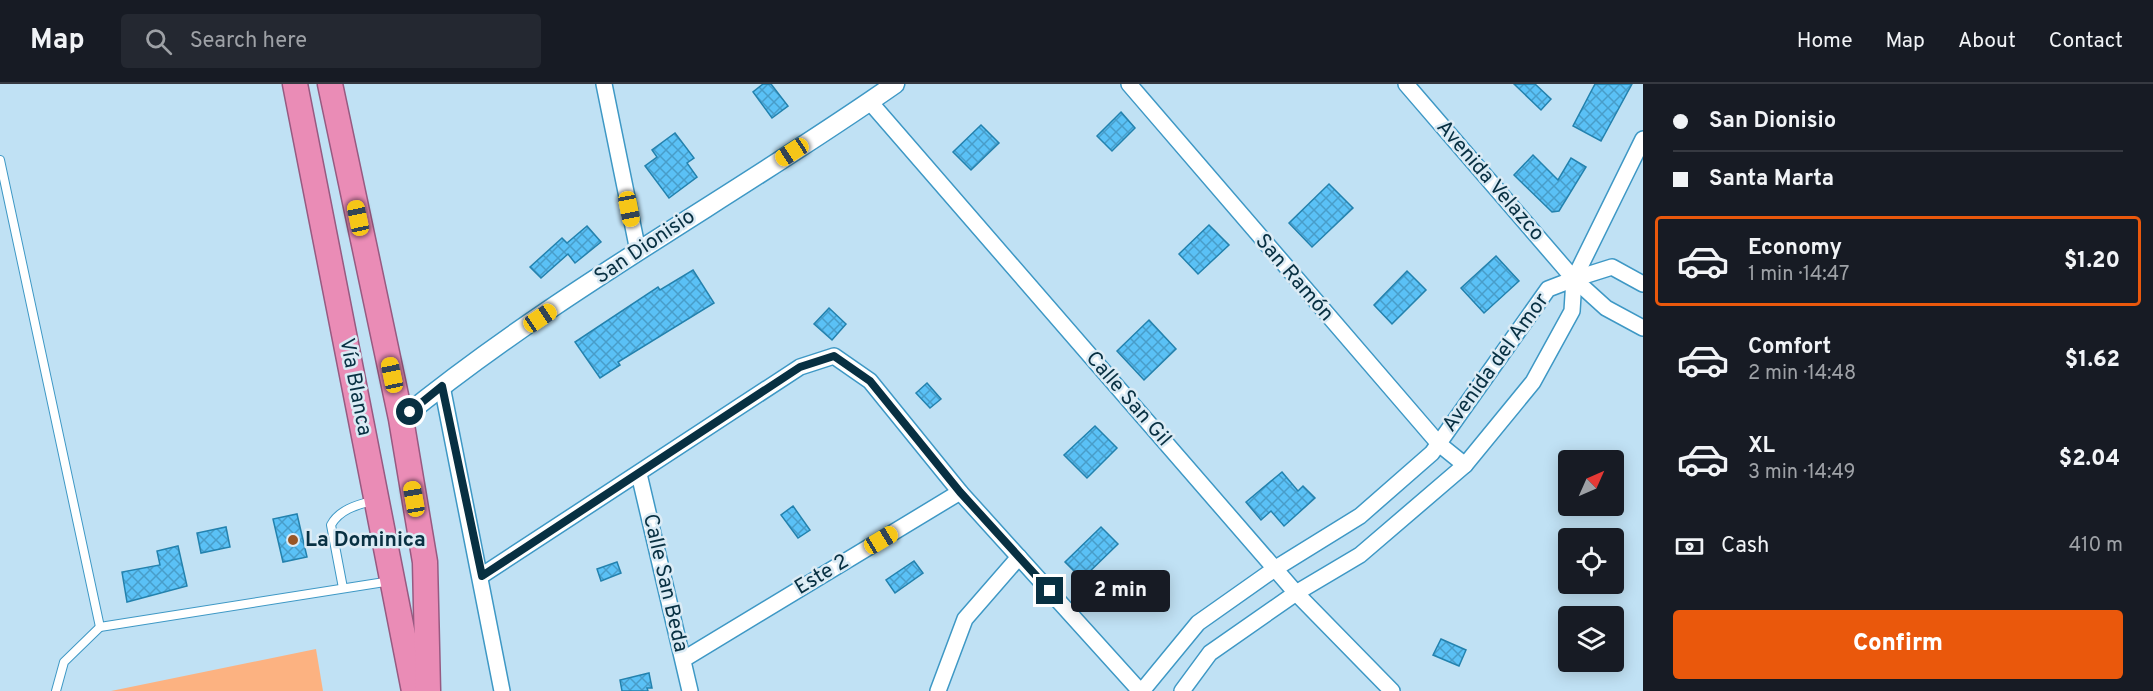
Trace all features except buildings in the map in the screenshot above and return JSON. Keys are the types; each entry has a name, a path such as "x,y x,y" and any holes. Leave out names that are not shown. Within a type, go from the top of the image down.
{"highway":[{"name":"Vía Blanca","path":"295,84 414,691"},
{"path":"330,84 401,419 425,562 428,691"}],"street":[{"path":"604,84 638,251"},
{"name":"San Dionisio","path":"401,419 442,386 638,251 895,84"},
{"name":"San Ramón","path":"1129,84 1438,444 1465,465"},
{"name":"Avenida Velazco","path":"1406,84 1574,279 1606,308 1643,328"},
{"name":"Calle San Gil","path":"870,102 1296,593 1392,691"},
{"path":"1574,279 1643,139"},
{"path":"1574,279 1612,267 1643,284"},
{"name":"Avenida del Amor","path":"1141,691 1198,623 1276,568 1360,516 1432,453 1548,289 1574,279 1572,311 1533,382 1465,465 1360,555 1296,593 1210,653 1182,691"},
{"path":"482,576 800,367 834,356 870,381 960,492 1141,691"},
{"path":"442,386 482,576 502,691"},
{"name":"Calle San Beda","path":"639,474 690,691"},
{"name":"Este 2","path":"684,659 960,492"},
{"path":"938,691 965,619 1019,557"}],"lane":[{"path":"0,160 100,627"},
{"path":"342,588 330,525 335,517 342,513 376,499"},
{"path":"56,691 64,662 100,627 392,581"}],"shaded area":[{"path":"316,649 323,691 111,691"}],"place":[{"name":"La Dominica","path":"293,540"}],"route":[{"path":"410,412 442,386 482,576 800,367 834,356 870,381 960,492 1050,591"}]}
